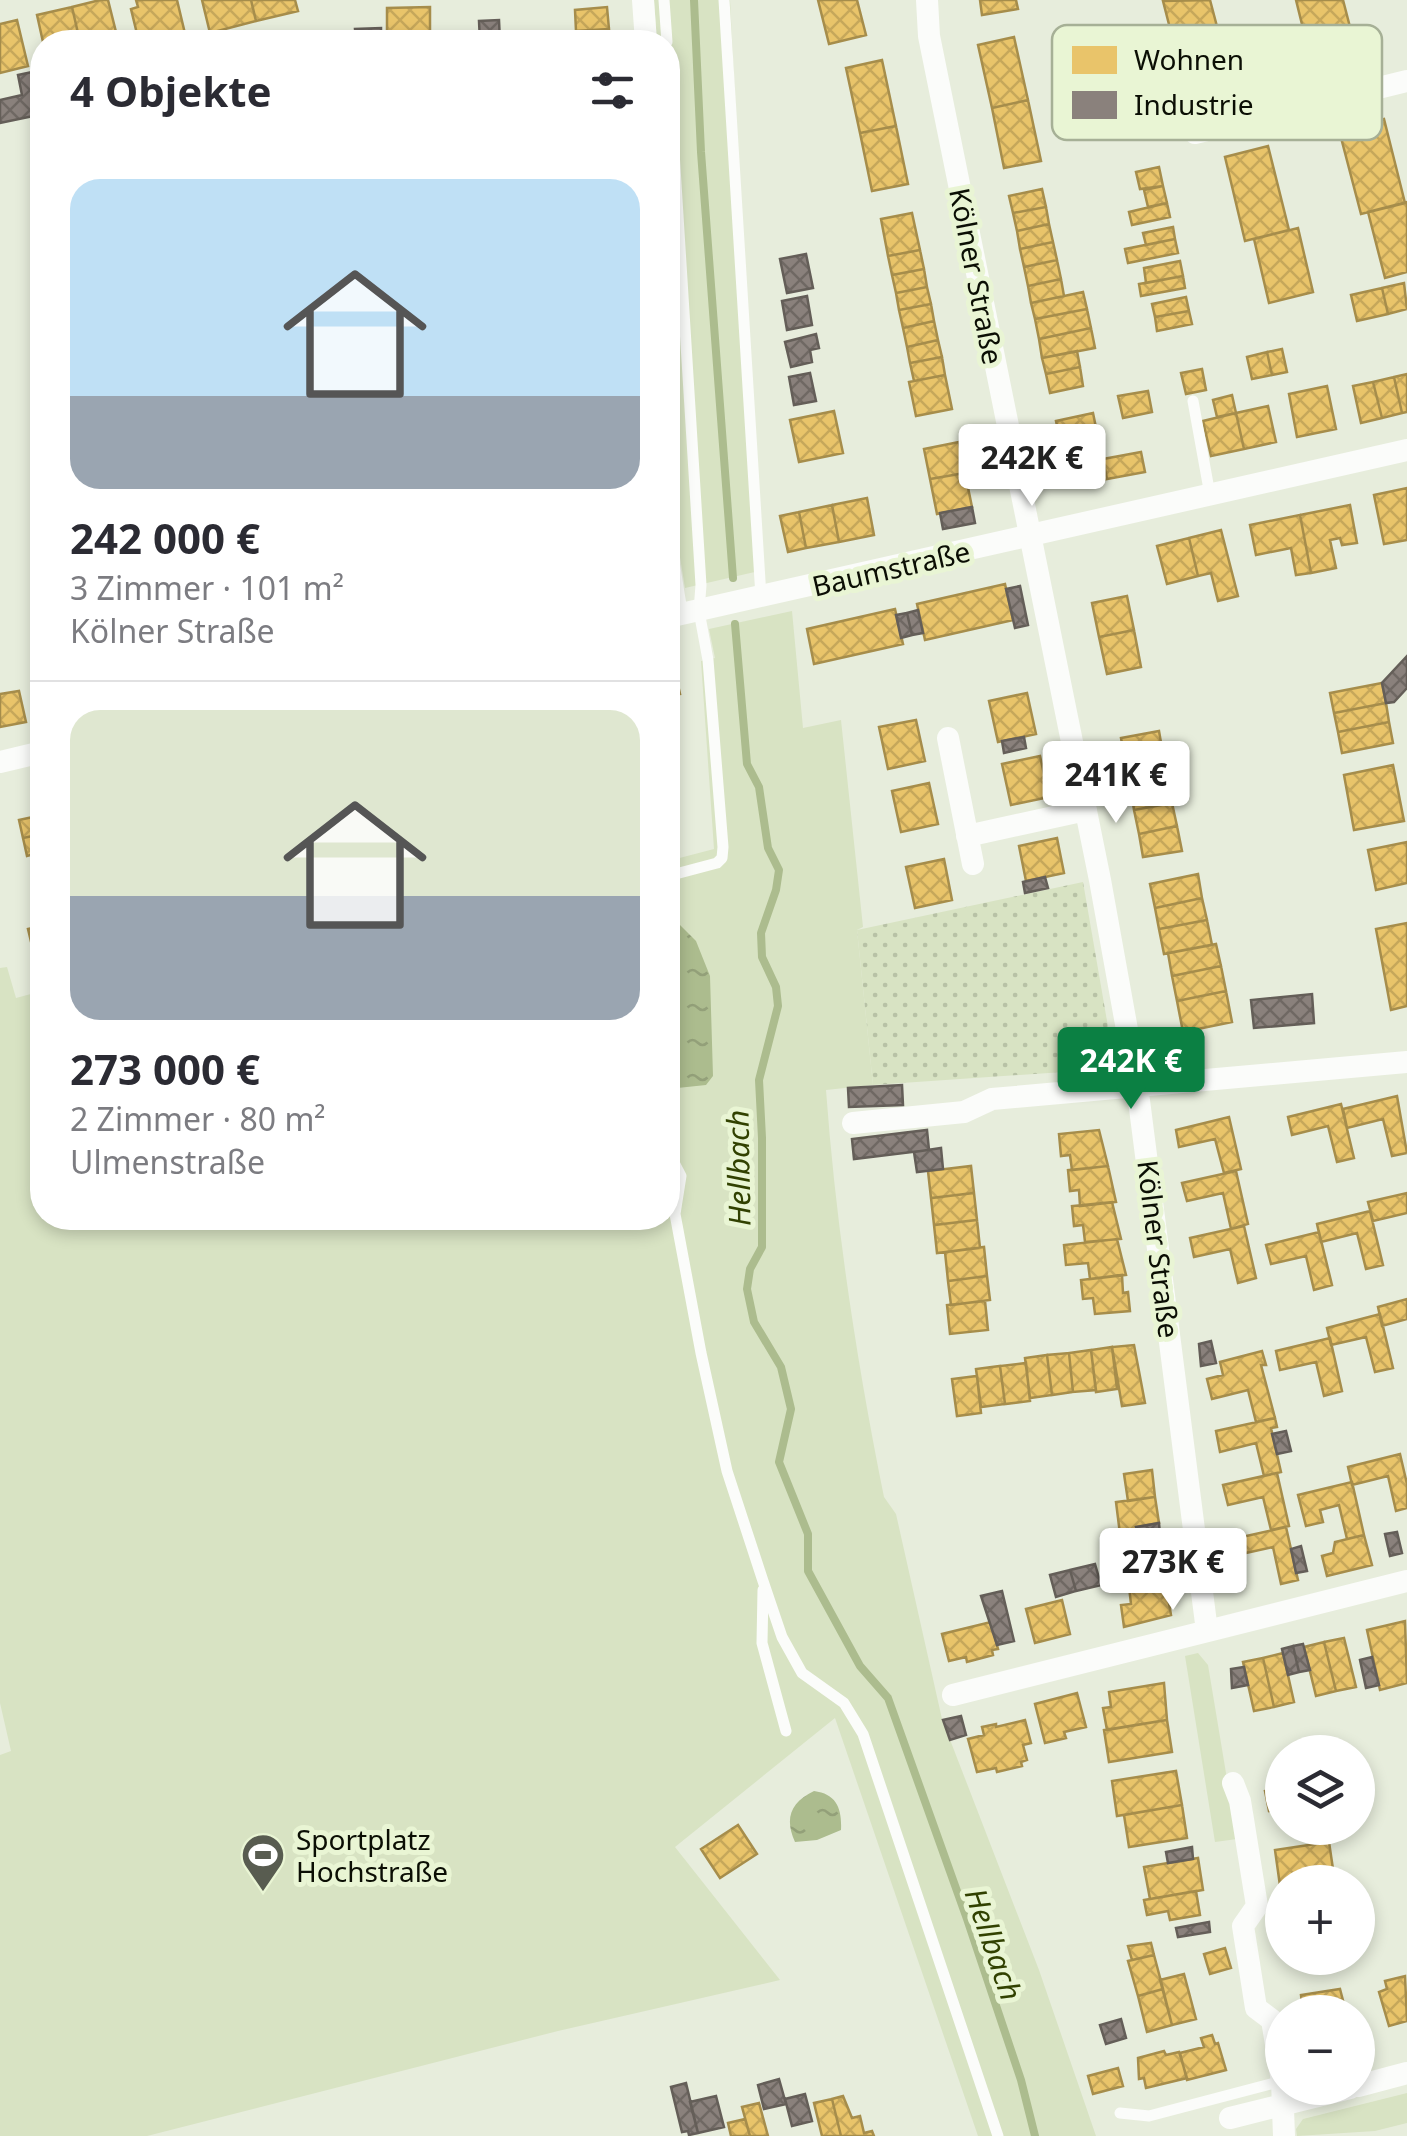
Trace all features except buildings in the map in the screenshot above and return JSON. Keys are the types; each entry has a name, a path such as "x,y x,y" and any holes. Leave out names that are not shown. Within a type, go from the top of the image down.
{"street":[{"path":"643,0 645,30"},
{"name":"Kölner Straße","path":"913,0 929,36"},
{"name":"Kölner Straße","path":"927,0 929,36 1138,1085 1208,1631"},
{"path":"1382,88 1407,82"},
{"name":"Baumstraße","path":"681,614 1407,450"},
{"path":"948,738 973,864"},
{"path":"0,762 30,755"},
{"path":"967,836 1086,810"},
{"path":"853,1123 964,1112 992,1099 1407,1062"},
{"path":"953,1695 1407,1581"},
{"path":"1233,1783 1240,1801 1257,1906 1242,1926 1256,2008 1265,2015"},
{"path":"1375,2081 1407,2073"},
{"path":"1230,2118 1282,2105 1284,2136"}],"lane":[{"path":"664,0 666,30"},
{"path":"724,0 761,597"},
{"path":"680,248 701,585 681,614 708,660 722,858 680,873"},
{"path":"1193,401 1210,495"},
{"path":"678,1230 728,1471 782,1637 802,1673 844,1703 863,1734 998,2136"},
{"path":"763,1581 762,1642 786,1731"},
{"path":"1120,2113 1149,2116 1265,2085"}],"shaded area":[{"path":"654,0 730,0 759,571 685,588 680,557 680,30 656,30"},
{"path":"792,611 803,728 841,720 863,927 857,930 873,1085 826,1090 835,1193 865,1396 884,1497 896,1514 942,1719 1039,1970 1096,2136 978,2136 835,1718 675,1847 780,1980 558,2031 147,2136 0,2136 0,1755 11,1751 0,1703 0,968 7,967 16,998 30,994 30,1230 680,1230 680,858 714,849 701,661 715,658 709,629"},
{"path":"1083,882 1111,1044 1105,1062 1093,1070 873,1085 857,930"},
{"path":"1198,1653 1208,1665 1237,1839 1215,1842 1185,1656"},
{"path":"1407,2093 1407,2123 1375,2131 1297,2136 1296,2129 1303,2119 1359,2105 1375,2105 1375,2101"}],"water":[{"path":"680,925 696,941 710,976 713,1076 706,1085 680,1088"},
{"path":"814,1791 833,1799 841,1830 817,1840 795,1842 790,1825 792,1812 800,1800"}],"waterway":[{"name":"Hellbach","path":"694,0 701,152 733,578"},
{"name":"Hellbach","path":"735,624 747,764 759,787 768,848 779,870 761,933 762,957 776,987 778,1006 759,1080 762,1247 750,1269 747,1289 754,1322 781,1367 791,1409 779,1462 808,1534 808,1571 860,1666 888,1698 967,1919 1021,2080 1035,2136"}],"place":[{"name":"Sportplatz Hochstraße","path":"263,1893"}]}
